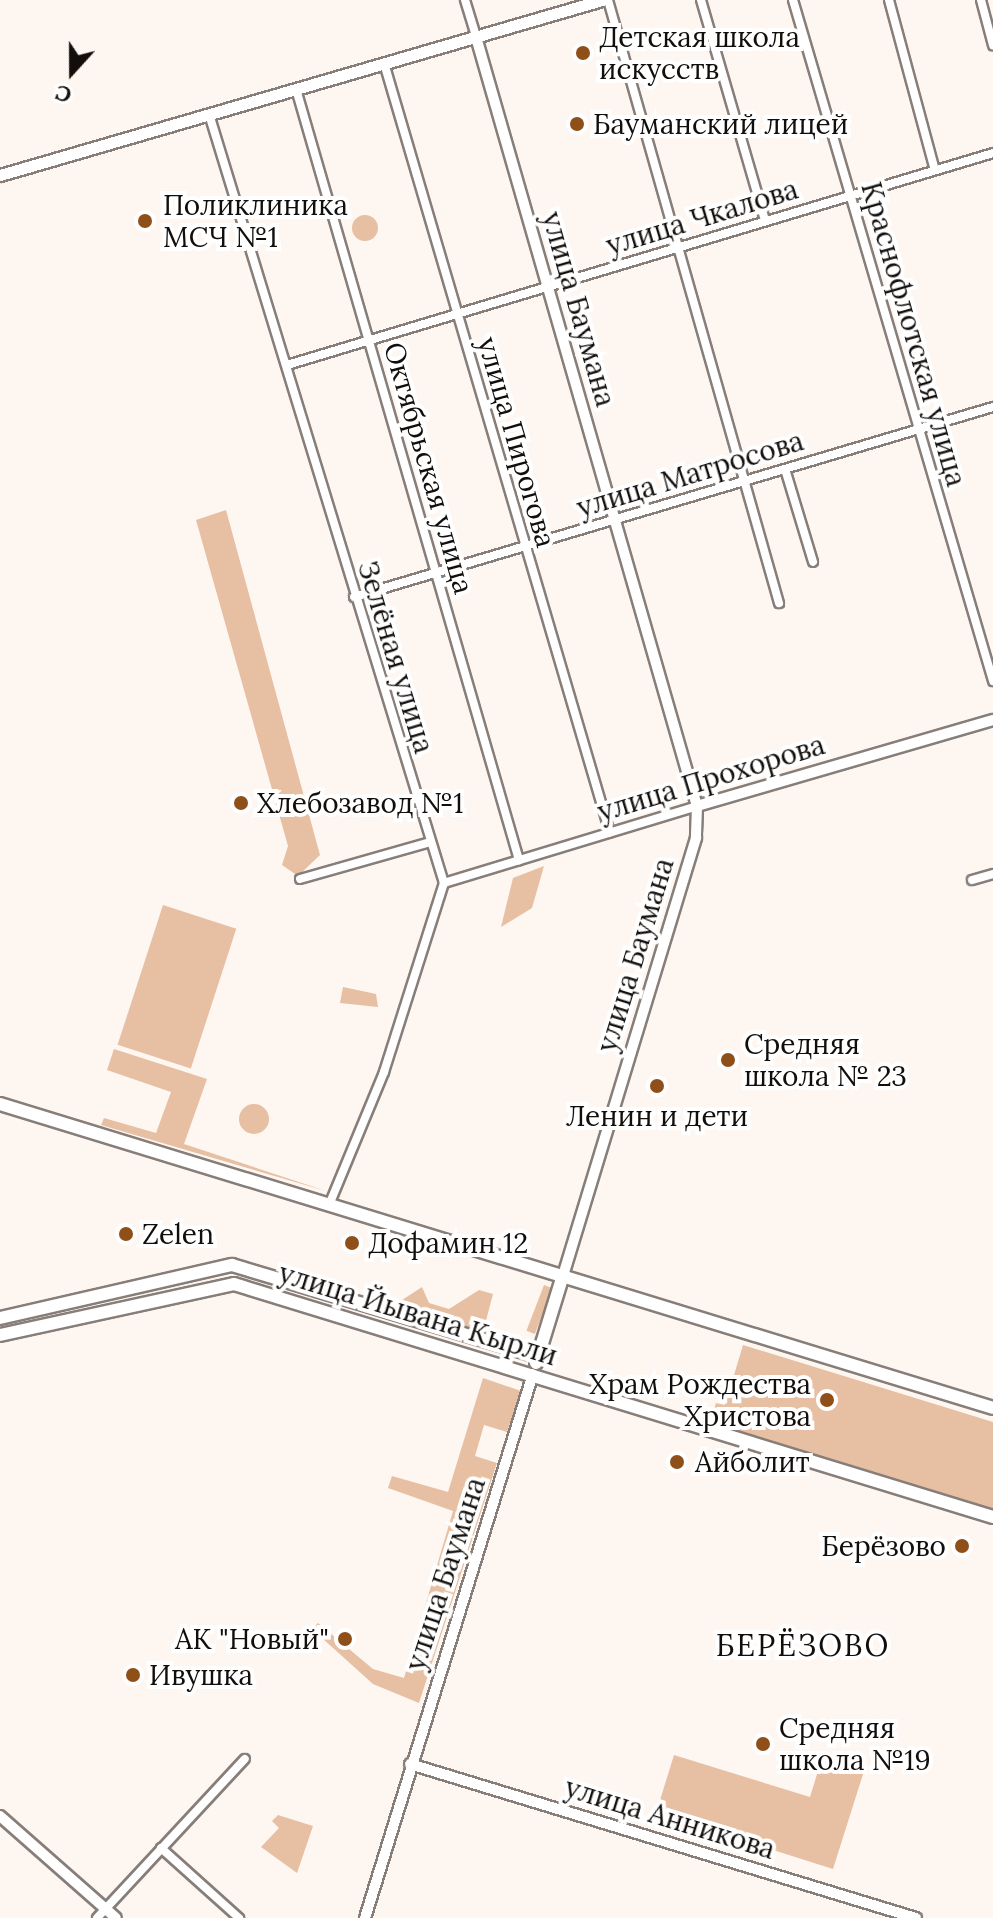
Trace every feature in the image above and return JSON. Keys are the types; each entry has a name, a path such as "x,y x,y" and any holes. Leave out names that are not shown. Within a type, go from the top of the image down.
{"main road":[{"path":"0,175 605,0"},
{"path":"0,1104 993,1408"},
{"name":"улица Йывана Кырли","path":"0,1318 190,1272 239,1267 538,1356"},
{"path":"190,1272 194,1289"},
{"name":"улица Баумана","path":"533,1374 563,1275"},
{"name":"улица Йывана Кырли","path":"0,1335 194,1289 234,1284 993,1517"},
{"path":"31,1311 35,1327"},
{"path":"393,1332 398,1315"}],"street":[{"name":"улица Баумана","path":"465,0 697,806 696,838 563,1275"},
{"path":"605,0 779,603"},
{"path":"701,0 765,221"},
{"name":"Краснофлотская улица","path":"793,0 993,681"},
{"path":"889,0 935,170"},
{"path":"981,0 993,45"},
{"name":"улица Пирогова","path":"384,63 610,833"},
{"name":"Октябрьская улица","path":"296,89 519,860"},
{"name":"Зелёная улица","path":"209,114 287,365 354,597 444,883"},
{"name":"улица Чкалова","path":"287,365 368,338 993,153"},
{"name":"улица Матросова","path":"354,597 993,407"},
{"path":"785,469 813,562"},
{"name":"улица Прохорова","path":"444,883 993,720"},
{"path":"300,879 431,842"},
{"path":"972,880 993,874"},
{"path":"329,1205 384,1072 444,883"},
{"name":"улица Баумана","path":"365,1918 410,1764 533,1374"},
{"path":"97,1918 245,1759"},
{"name":"улица Анникова","path":"410,1764 916,1918"},
{"path":"0,1816 116,1918"},
{"path":"161,1848 239,1918"}],"shaded area":[{"path":"365,215 374,219 378,228 374,237 365,241 356,237 352,228 356,219"},
{"path":"226,510 320,855 298,876 282,865 288,846 196,520"},
{"path":"544,866 532,908 501,927 513,878"},
{"path":"163,905 236,929 191,1069 118,1045"},
{"path":"343,987 376,994 378,1007 340,1003"},
{"path":"114,1049 207,1079 184,1144 326,1191 101,1125 104,1118 156,1133 171,1092 107,1070"},
{"path":"254,1104 264,1109 269,1119 264,1129 254,1134 244,1129 239,1119 244,1109"},
{"path":"544,1285 552,1288 535,1334 526,1331"},
{"path":"422,1287 429,1303 449,1309 479,1290 493,1294 483,1332 402,1312 399,1302"},
{"path":"743,1345 993,1422 993,1510 710,1423 716,1403 725,1405"},
{"path":"483,1378 521,1391 507,1432 484,1425 475,1456 497,1463 419,1703 373,1684 312,1629 318,1623 373,1669 404,1678 453,1511 388,1488 392,1476 448,1492"},
{"path":"674,1755 810,1797 822,1758 864,1771 833,1869 656,1813"},
{"path":"278,1815 313,1826 297,1873 261,1847 279,1828 272,1821"}],"place":[{"name":"Детская школа искусств","path":"583,53"},
{"name":"Бауманский лицей","path":"577,124"},
{"name":"Поликлиника МСЧ №1","path":"145,221"},
{"name":"Хлебозавод №1","path":"241,803"},
{"name":"Средняя школа № 23","path":"728,1060"},
{"name":"Ленин и дети","path":"657,1086"},
{"name":"Zelen","path":"126,1234"},
{"name":"Дофамин 12","path":"352,1243"},
{"name":"Храм Рождества Христова","path":"827,1400"},
{"name":"Айболит","path":"677,1462"},
{"name":"Берёзово","path":"962,1546"},
{"name":"АК \"Новый\"","path":"345,1639"},
{"name":"Ивушка","path":"133,1675"},
{"name":"Средняя школа №19","path":"763,1744"}],"district":[{"name":"БЕРЁЗОВО","path":"803,1645"}]}
